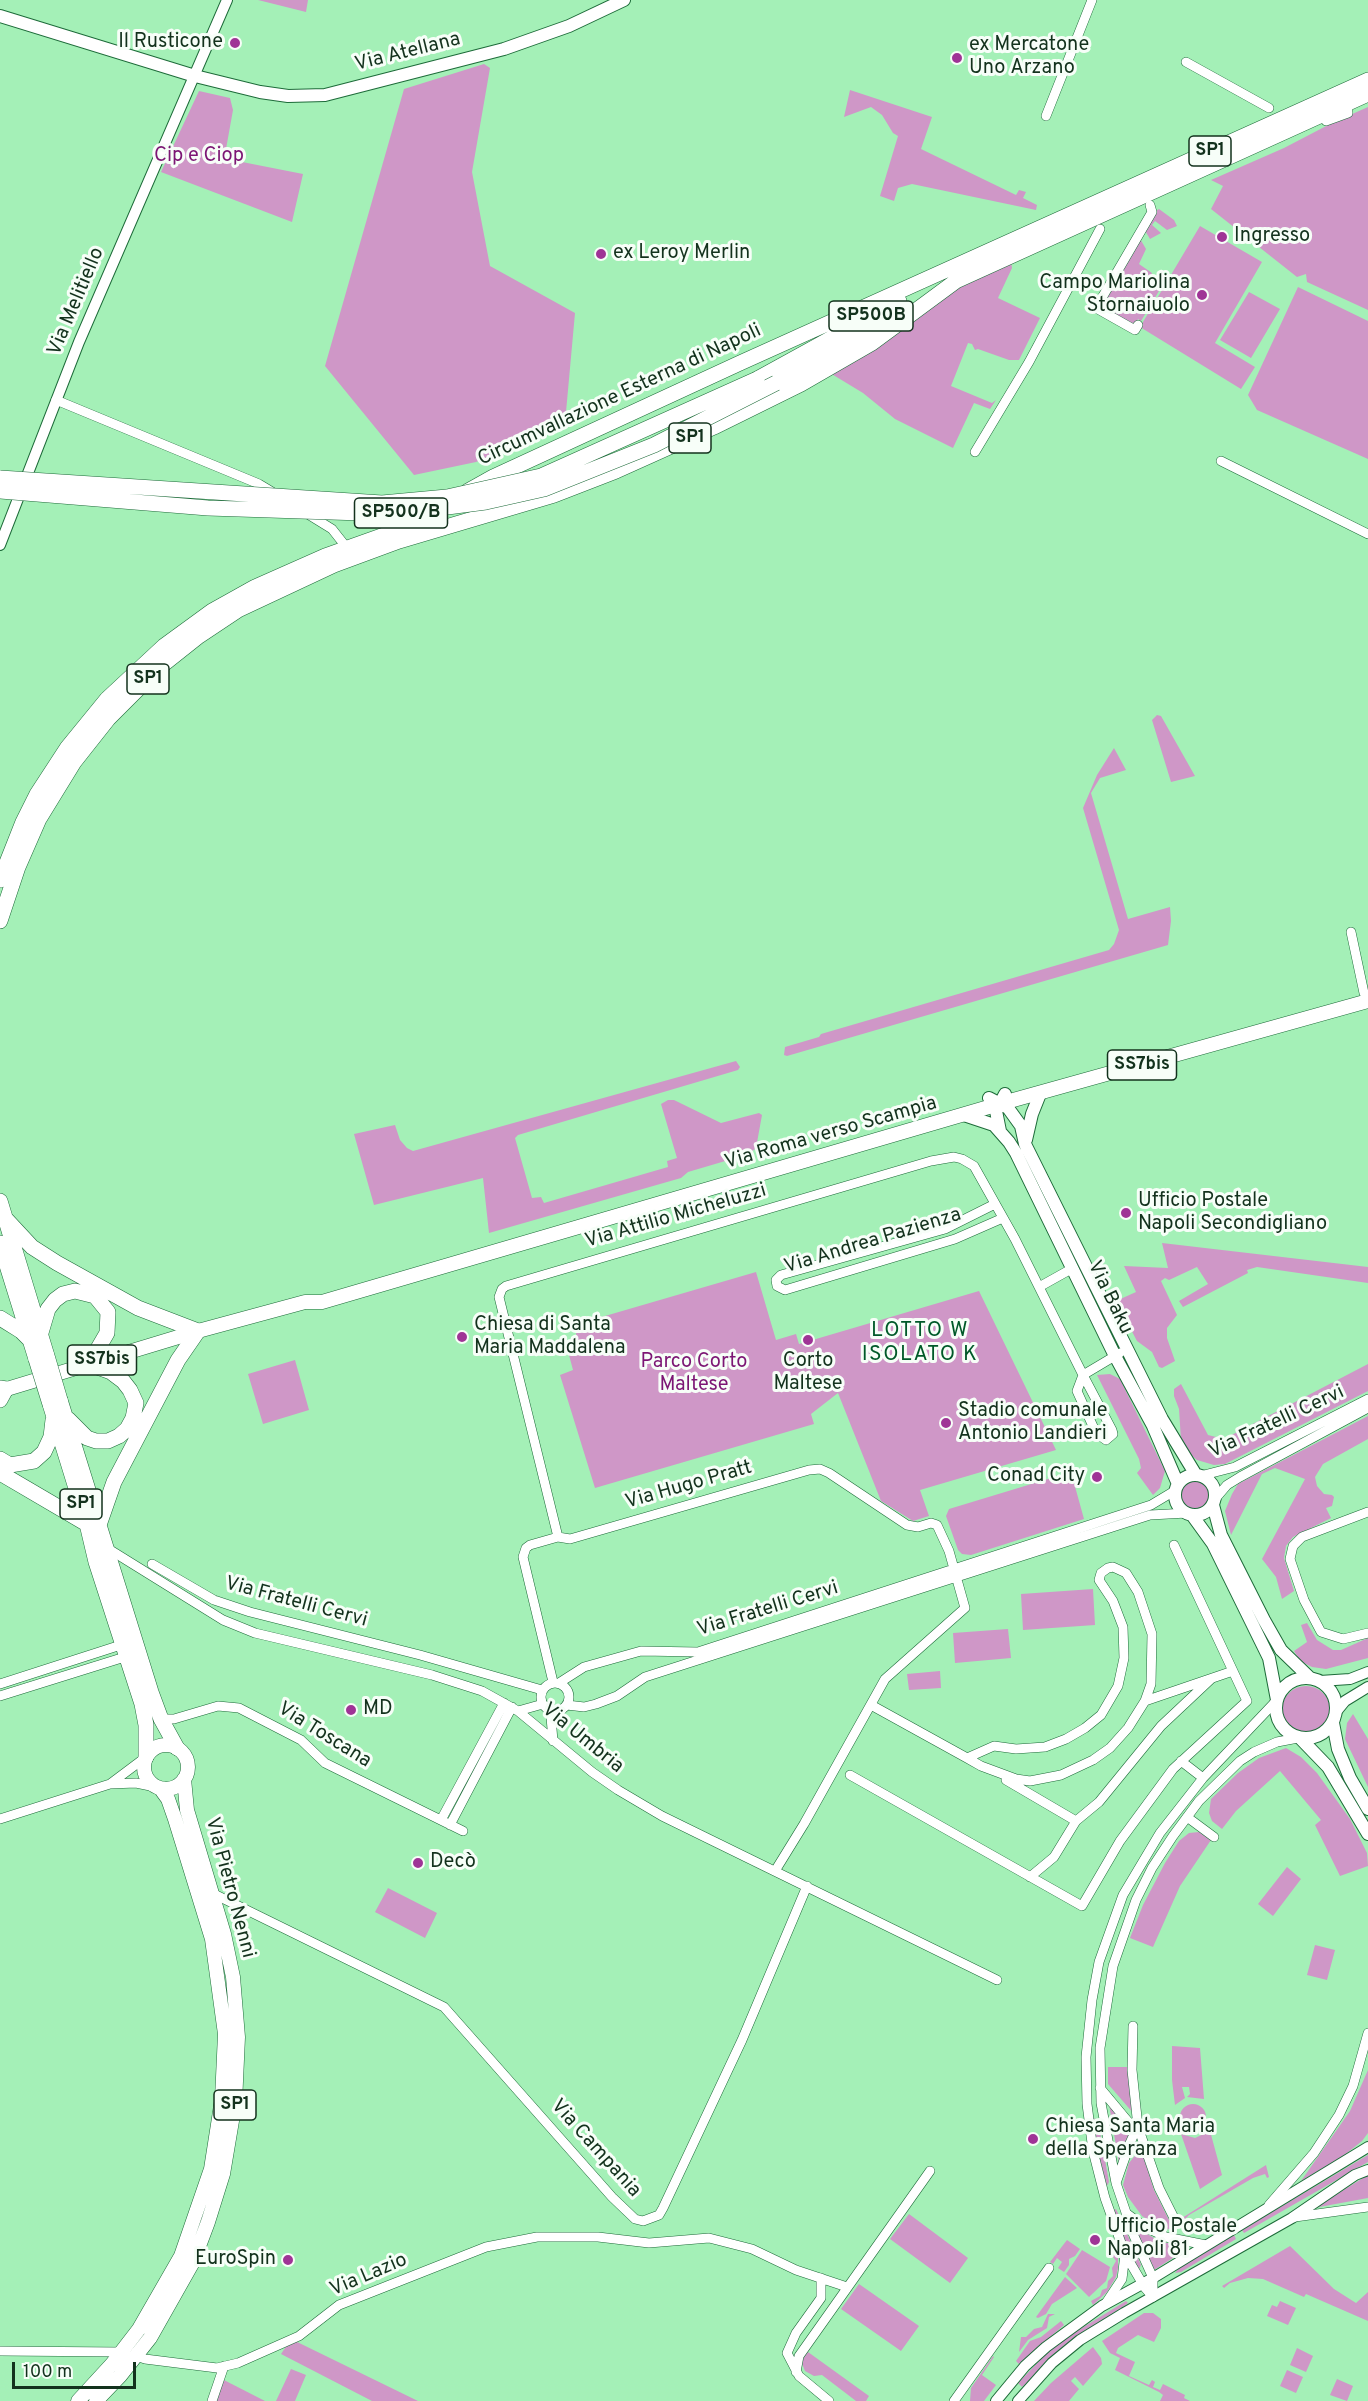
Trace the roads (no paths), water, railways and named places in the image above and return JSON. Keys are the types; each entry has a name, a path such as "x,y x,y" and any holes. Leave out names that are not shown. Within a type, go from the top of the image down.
{"highway":[{"name":"Circumvallazione Esterna di Napoli","path":"0,880 23,822 53,769 81,730 123,682 164,646 234,598 325,556 401,529 493,477 1368,80"},
{"name":"SP1","path":"0,921 18,867 39,819 74,762 108,719 160,667 199,636 238,610 334,565 399,541 554,495 616,471 714,427 801,384 872,343 956,281 1368,94"},
{"name":"SP500B","path":"757,379 986,254"},
{"name":"SP500B","path":"776,383 956,281"},
{"name":"SP500/B","path":"0,478 382,503 447,497 540,476 757,379"},
{"name":"SP500/B","path":"0,491 208,508 393,514 486,502 544,489 654,445 776,383"},
{"name":"SP1","path":"0,1201 35,1339"},
{"path":"0,1473 93,1524 178,1360 198,1331 138,1308 57,1263 32,1247 5,1218"},
{"name":"SP1","path":"0,1243 35,1339 93,1524 96,1562 142,1704 146,1725 146,1757"},
{"path":"0,1318 35,1339 48,1309 63,1294 75,1291 95,1296 108,1312 109,1322 102,1344 89,1364 111,1372 123,1381 136,1403 134,1418 119,1436 108,1441 96,1441 87,1438 57,1409"},
{"path":"0,1459 10,1465 34,1461 44,1452 51,1437 57,1409"},
{"name":"SP1","path":"93,1524 107,1548 161,1719 177,1748"}],"main road":[{"name":"Via Atellana","path":"0,16 195,76 260,92 288,96 325,95 504,49 569,26 624,0"},
{"name":"Via Roma verso Scampia","path":"1,1392 198,1331 305,1302 322,1302 964,1115 998,1098 1040,1094 1367,997"},
{"name":"Via Roma verso Scampia","path":"305,1302 320,1293 998,1098 1367,997"},
{"path":"1025,1144 1032,1114 1040,1094"},
{"path":"998,1098 996,1118 1000,1131"},
{"name":"Via Baku","path":"998,1098 1015,1115 1021,1126 1025,1144 1162,1419 1198,1475"},
{"name":"Via Baku","path":"964,1115 984,1120 1000,1131 1016,1152 1115,1356 1153,1426 1177,1487"},
{"path":"1368,1809 1350,1778 1338,1749 1335,1697 1330,1688 1315,1679 1281,1650 1221,1535 1214,1502 1215,1493 1210,1482 1198,1475 1188,1477 1177,1487 1177,1504 1190,1514 1213,1544 1269,1659 1277,1701 1276,1712 1280,1723 1287,1732 1299,1738 1328,1767 1368,1834"},
{"path":"1190,1514 1204,1513 1214,1502"},
{"path":"1277,1701 1284,1687 1295,1680 1315,1679"},
{"path":"1299,1738 1309,1739 1321,1735 1335,1718"},
{"path":"163,1745 177,1748 182,1752 187,1765 184,1779 173,1787 160,1788 149,1781 146,1776 144,1763 146,1757 156,1747 163,1745"},
{"name":"Via Pietro Nenni","path":"78,2401 150,2338 197,2252 223,2174 235,2103 238,2037 233,1977 224,1934 188,1810 184,1779"},
{"name":"Via Pietro Nenni","path":"96,2401 120,2376 139,2329 181,2256 211,2169 222,2099 225,2034 212,1939 175,1819 168,1799 160,1788"}],"street":[{"name":"Via Melitiello","path":"0,545 79,342 227,0"},
{"path":"1046,116 1092,0"},
{"path":"1186,62 1269,108"},
{"path":"1326,121 1348,113 1347,103"},
{"path":"1138,326 1135,330 1096,308 1152,212 1150,205"},
{"path":"975,452 1029,362 1100,229"},
{"path":"56,400 259,484 332,529 347,548"},
{"path":"1221,461 1368,534"},
{"path":"1351,933 1367,997"},
{"name":"Via Attilio Micheluzzi","path":"558,1537 499,1297 502,1289 944,1158 962,1159 974,1166 1039,1287 1112,1430 1113,1434 1106,1440 1096,1433 1078,1395 1083,1375"},
{"name":"Via Andrea Pazienza","path":"995,1203 945,1229 781,1275 776,1280 777,1287 784,1290 955,1239 1003,1218"},
{"path":"1039,1287 1072,1268"},
{"path":"1083,1375 1128,1349"},
{"name":"Via Fratelli Cervi","path":"1198,1475 1235,1467 1368,1399"},
{"name":"Via Fratelli Cervi","path":"1214,1502 1227,1485 1240,1477 1368,1408"},
{"name":"Via Hugo Pratt","path":"556,1683 523,1557 525,1548 530,1545 558,1537 570,1539 809,1470 820,1469 907,1525 918,1527 931,1523 937,1525 955,1575"},
{"name":"Via Fratelli Cervi","path":"567,1705 584,1707 596,1704 617,1696 645,1677 955,1575 1151,1505 1177,1487"},
{"path":"1368,1512 1302,1537 1293,1546 1290,1559 1304,1600 1321,1632 1343,1639 1368,1633"},
{"name":"Via Fratelli Cervi","path":"556,1683 584,1667 641,1651 698,1652 1150,1515 1190,1514"},
{"path":"850,1774 1082,1906 1120,1841 1173,1769 1247,1701 1174,1545"},
{"name":"Via Umbria","path":"107,1548 223,1620 255,1633 432,1675 482,1691 511,1707 618,1790 652,1810 997,1980"},
{"name":"Via Fratelli Cervi","path":"152,1563 214,1600 241,1609 420,1655 543,1690"},
{"path":"116,1576 132,1565"},
{"path":"968,1758 994,1746 1016,1749 1045,1747 1066,1739 1101,1715 1118,1686 1124,1658 1123,1627 1113,1601 1099,1580 1101,1573 1108,1568 1113,1567 1126,1573 1138,1592 1152,1634 1150,1684 1145,1701 1128,1728 1110,1748 1093,1760 1061,1775 1030,1781 1016,1779 981,1766"},
{"path":"775,1871 885,1679 965,1608 955,1575"},
{"path":"0,1684 126,1650"},
{"path":"0,1696 126,1650"},
{"path":"1145,1701 1233,1671"},
{"path":"1315,1679 1350,1678 1368,1672"},
{"path":"1030,1877 1054,1857 1076,1821 1099,1802 1161,1726 1211,1679"},
{"path":"543,1704 541,1700 543,1690 549,1683 556,1683 568,1691 567,1705 554,1711"},
{"path":"1335,1718 1345,1701 1368,1687"},
{"path":"1153,2297 1125,2254 1105,2198 1093,2151 1087,2104 1086,2057 1099,1962 1123,1895 1160,1833 1203,1778 1277,1701"},
{"path":"446,1823 511,1707 543,1704 554,1711"},
{"path":"871,1705 1076,1821"},
{"name":"Via Toscana","path":"161,1719 174,1719 218,1706 239,1707 301,1740 325,1763 463,1831"},
{"path":"553,1741 554,1711"},
{"path":"1153,2297 1153,2278 1119,2194 1101,2103 1100,2048 1113,1966 1136,1900 1158,1858 1203,1796 1240,1761 1277,1742 1299,1738"},
{"path":"110,1784 146,1757"},
{"path":"1181,1761 1203,1778"},
{"path":"0,1819 110,1784 136,1783 160,1788"},
{"path":"1187,1817 1214,1837"},
{"name":"Via Campania","path":"212,1893 444,2007 612,2198 634,2219 643,2221 659,2215 663,2208 742,2040 807,1886"},
{"path":"1123,1895 1136,1900"},
{"path":"1133,2026 1132,2070 1139,2129 1159,2188 1173,2216"},
{"path":"1265,2209 1314,2153 1339,2115 1353,2085 1368,2033"},
{"path":"1100,2088 1130,2124 1139,2129"},
{"path":"1087,2104 1101,2103"},
{"path":"1116,2182 1130,2143 1139,2129"},
{"path":"996,2401 1025,2366 1046,2347 1102,2306 1153,2278 1368,2147"},
{"path":"1018,2401 1066,2350 1153,2297 1292,2218 1355,2175 1368,2170"},
{"path":"796,2372 799,2356 930,2171"},
{"path":"1105,2198 1119,2194"},
{"path":"1292,2218 1368,2207"},
{"path":"1126,2213 1166,2237 1206,2245"},
{"name":"Via Lazio","path":"0,2351 129,2354 145,2360 207,2367 224,2366 238,2363 299,2336 339,2305 486,2247 537,2237 598,2237 649,2243 709,2238 752,2249 796,2270 847,2287"},
{"path":"1102,2306 1122,2279 1125,2254"},
{"path":"954,2401 1049,2268"},
{"path":"821,2278 821,2298 796,2333 788,2348 788,2358 796,2372 829,2401"},
{"path":"821,2298 839,2298"},
{"path":"212,2401 224,2366"}],"place":[{"name":"Il Rusticone","path":"235,43"},
{"name":"ex Mercatone Uno Arzano","path":"957,58"},
{"name":"Ingresso","path":"1222,237"},
{"name":"ex Leroy Merlin","path":"601,254"},
{"name":"Campo Mariolina Stornaiuolo","path":"1202,295"},
{"name":"Ufficio Postale Napoli Secondigliano","path":"1126,1213"},
{"name":"Chiesa di Santa Maria Maddalena","path":"462,1337"},
{"name":"Corto Maltese","path":"808,1340"},
{"name":"Stadio comunale Antonio Landieri","path":"946,1423"},
{"name":"Conad City","path":"1097,1477"},
{"name":"MD","path":"351,1710"},
{"name":"Decò","path":"418,1863"},
{"name":"Chiesa Santa Maria della Speranza","path":"1033,2139"},
{"name":"Ufficio Postale Napoli 81","path":"1095,2240"},
{"name":"EuroSpin","path":"288,2260"}],"district":[{"name":"LOTTO W ISOLATO K","path":"920,1344"}],"park label":[{"name":"Cip e Ciop","path":"199,157"},
{"name":"Parco Corto Maltese","path":"694,1374"}]}
